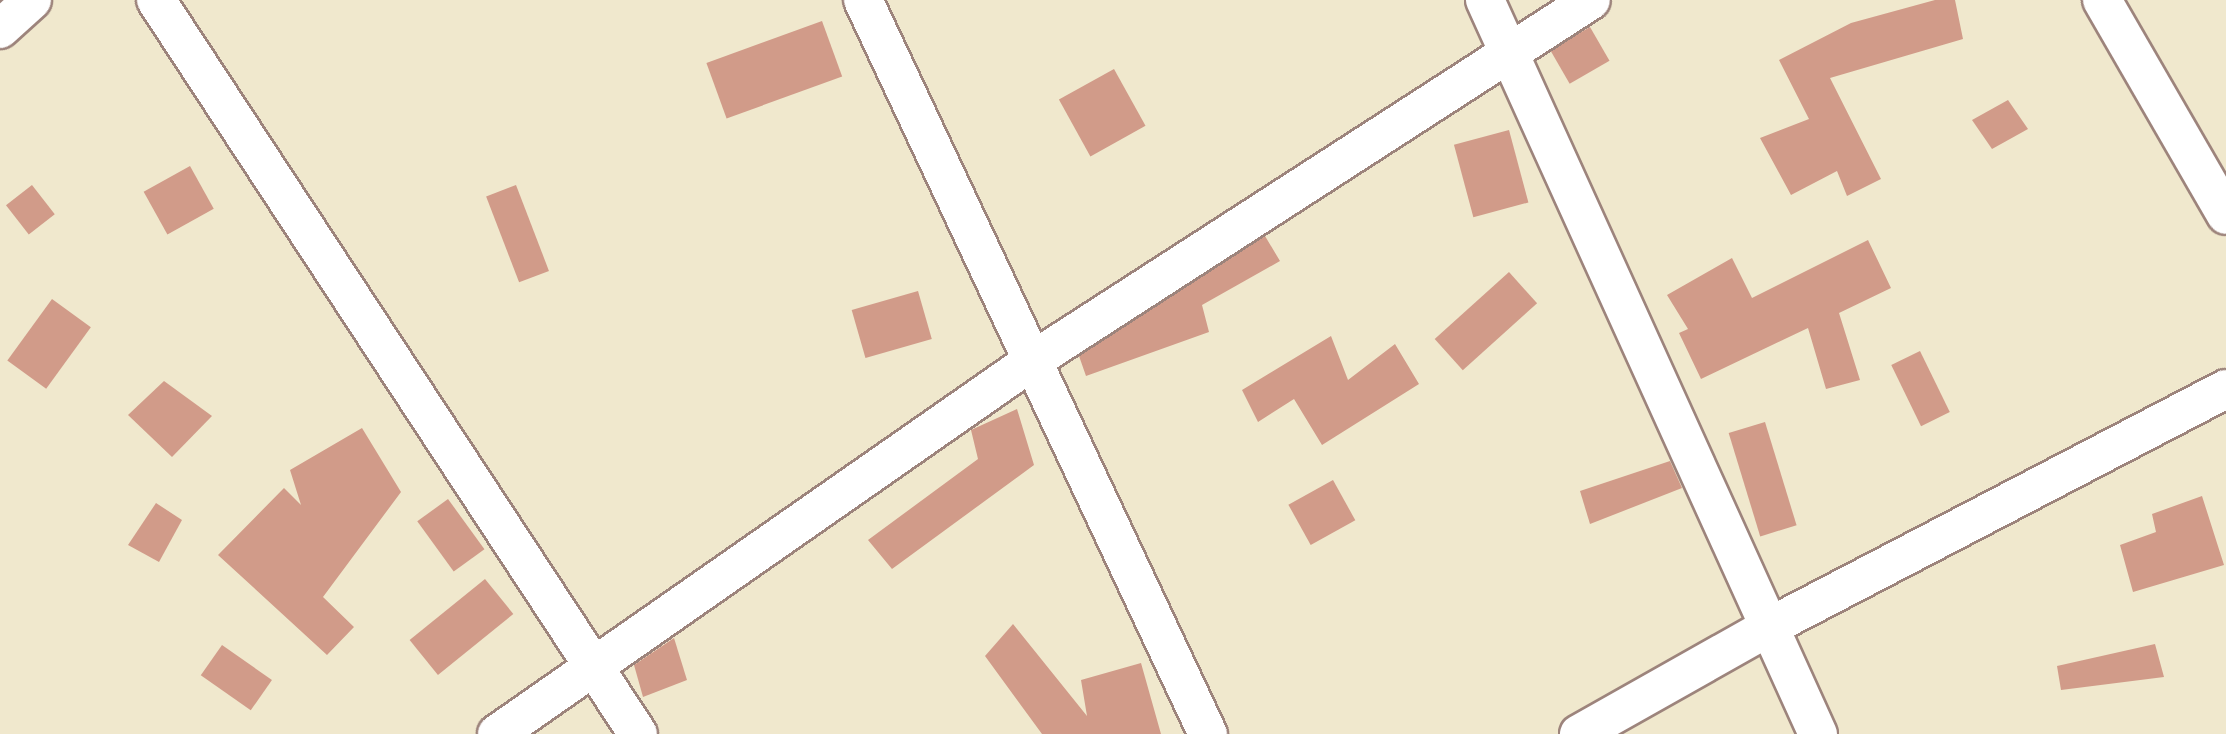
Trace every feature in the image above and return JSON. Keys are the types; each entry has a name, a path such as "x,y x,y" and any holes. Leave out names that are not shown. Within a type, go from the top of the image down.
{"street":[{"path":"0,29 32,0"},
{"path":"156,0 594,663 638,734"},
{"path":"863,0 1208,734"},
{"path":"1485,0 1818,734"},
{"path":"497,734 594,663 1032,361 1591,0"},
{"path":"2102,0 2226,215"},
{"path":"1579,734 1769,627 2226,389"}],"building":[{"path":"1935,0 1955,0 1963,39 1830,78 1881,179 1847,196 1837,171 1791,195 1760,138 1809,119 1779,60 1851,23"},
{"path":"822,21 842,76 727,119 706,63"},
{"path":"1590,27 1610,61 1570,84 1550,50"},
{"path":"1114,69 1146,126 1090,156 1059,100"},
{"path":"2008,100 2028,129 1992,149 1972,120"},
{"path":"1509,130 1528,202 1473,217 1454,145"},
{"path":"190,166 214,209 167,235 144,192"},
{"path":"32,185 55,214 29,234 6,205"},
{"path":"516,185 549,271 519,282 486,196"},
{"path":"1265,236 1280,261 1202,305 1209,332 1086,376 1079,356"},
{"path":"1868,240 1891,288 1839,313 1860,380 1826,389 1808,328 1701,379 1679,333 1688,329 1667,295 1732,258 1752,298"},
{"path":"1509,272 1537,303 1463,370 1435,339"},
{"path":"918,291 932,339 865,358 852,310"},
{"path":"52,299 91,327 46,389 7,360"},
{"path":"1331,336 1348,380 1395,344 1419,384 1322,445 1294,399 1258,422 1242,390"},
{"path":"1920,351 1950,412 1921,426 1891,365"},
{"path":"164,381 212,416 172,457 128,415"},
{"path":"1017,409 1034,465 892,569 868,540 978,459 971,430"},
{"path":"1765,422 1797,525 1760,536 1729,433"},
{"path":"362,428 401,492 323,597 354,627 327,655 218,555 284,488 301,505 290,470"},
{"path":"1670,461 1682,488 1590,524 1580,491"},
{"path":"1333,480 1355,520 1311,545 1288,505"},
{"path":"2202,496 2224,565 2133,592 2120,545 2156,532 2152,514"},
{"path":"448,499 484,549 454,571 417,521"},
{"path":"156,503 182,520 159,562 128,545"},
{"path":"485,579 513,614 438,675 410,640"},
{"path":"1013,624 1087,716 1081,680 1141,663 1161,734 1042,734 985,656"},
{"path":"674,638 687,680 643,697 634,665"},
{"path":"2155,644 2164,677 2061,690 2057,666"},
{"path":"222,645 272,680 251,710 201,675"}]}
